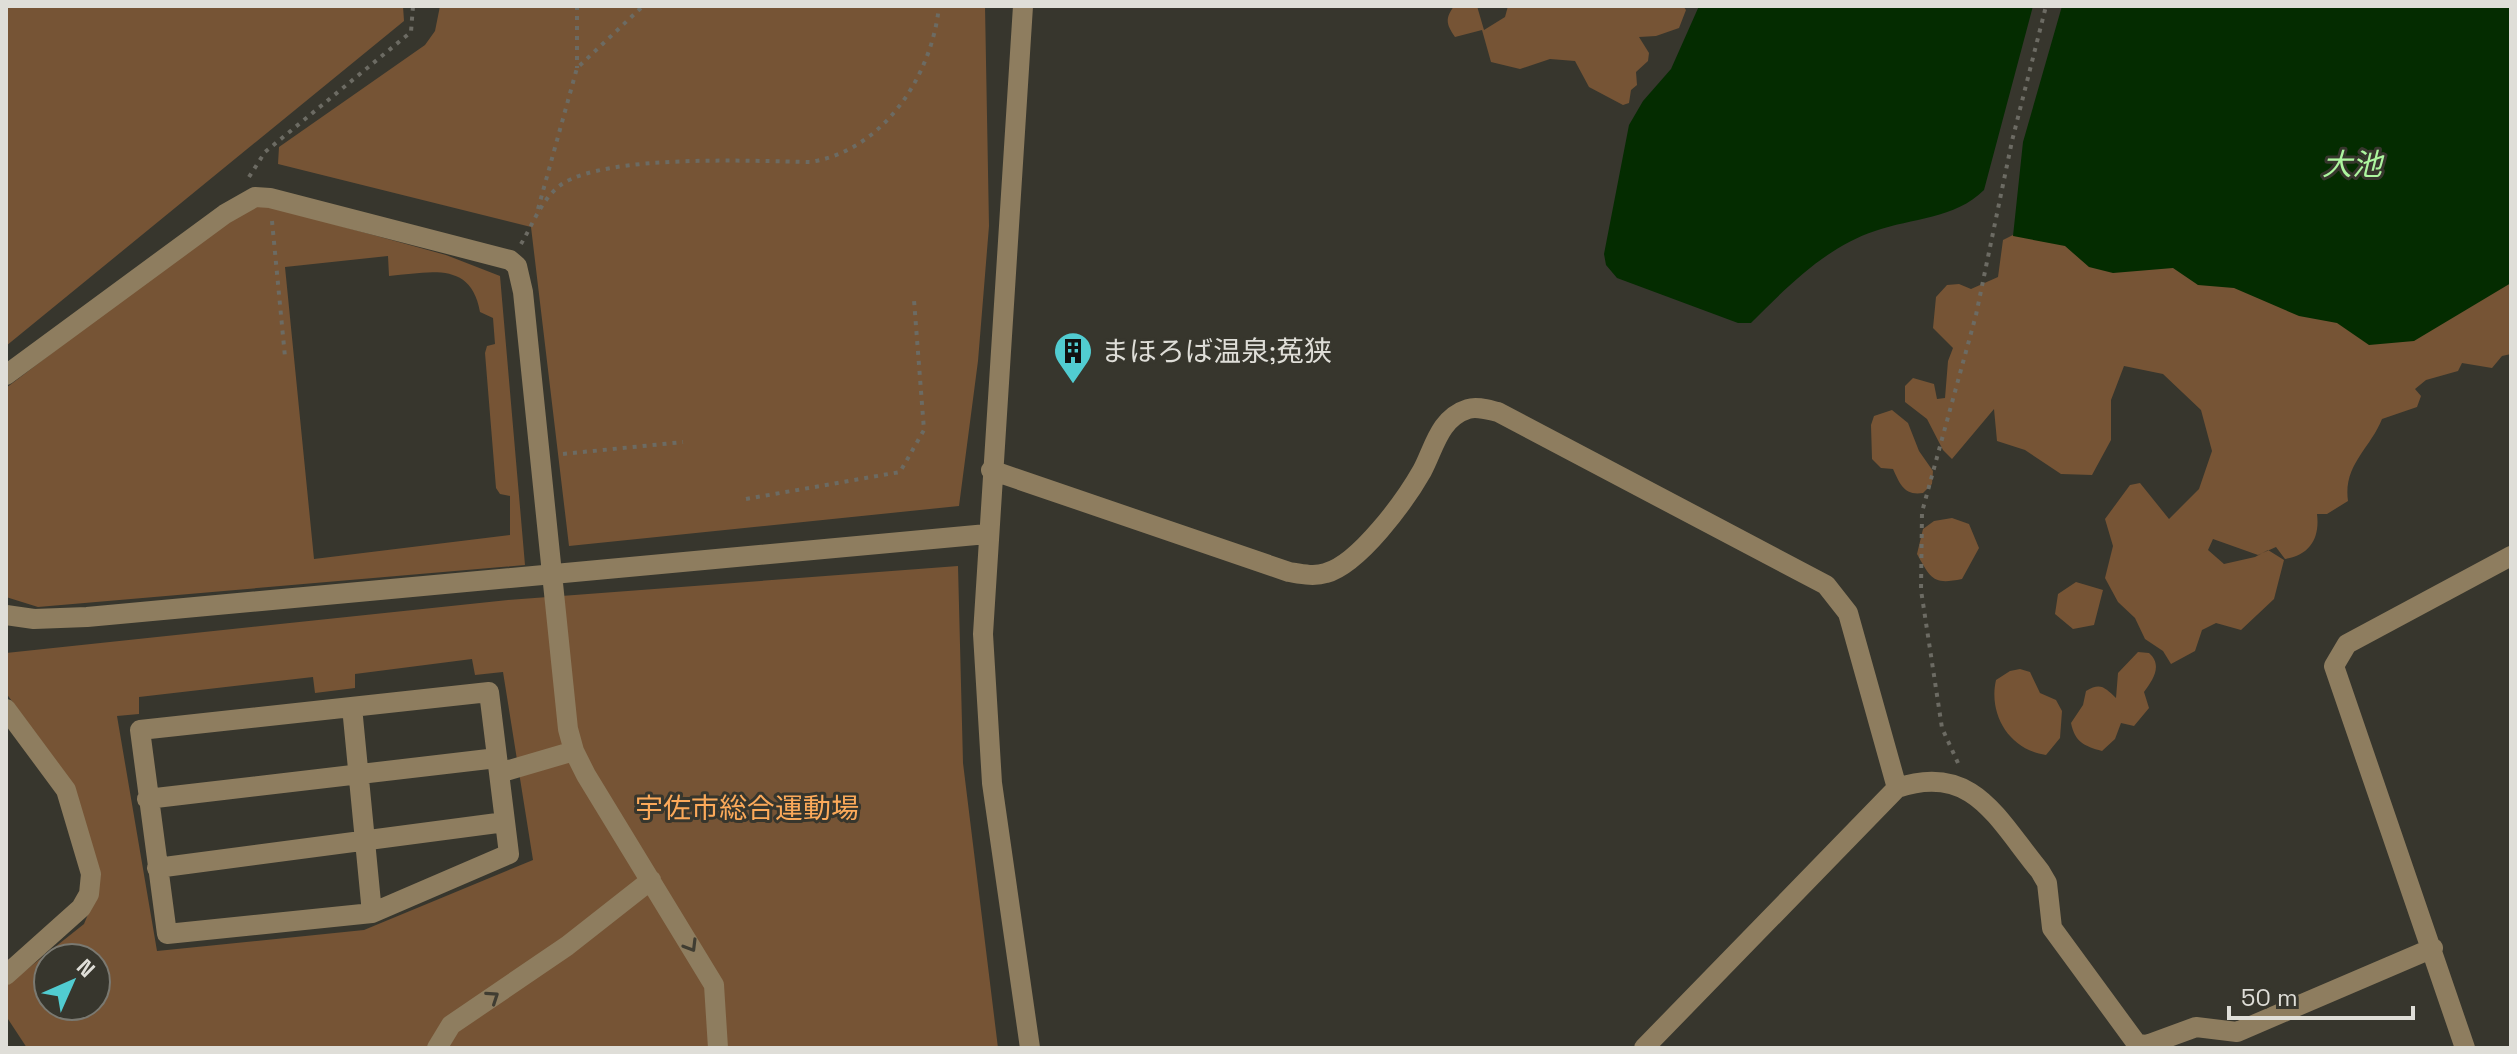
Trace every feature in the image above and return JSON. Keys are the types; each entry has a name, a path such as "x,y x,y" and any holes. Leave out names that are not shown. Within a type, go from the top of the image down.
{"street":[{"path":"1023,6 991,470 983,634 988,744 1030,1048"},
{"path":"6,375 248,200 270,198 510,260 517,266 523,292 565,717 574,751 714,985 718,1048"},
{"path":"991,470 1289,572 1317,575 1337,568 1389,518 1410,492 1439,432 1451,419 1468,409 1498,412 1826,585 1848,613 1897,788"},
{"path":"6,615 34,619 87,617 550,577 987,534"},
{"path":"2465,1048 2334,666 2347,644 2511,556"},
{"path":"489,692 498,765 509,854 372,913 167,934 140,730 489,692"},
{"path":"352,707 372,913"},
{"path":"6,709 64,784 91,874 89,894 81,908 6,975"},
{"path":"147,799 359,774 498,765 574,751"},
{"path":"1644,1048 1897,788 1918,781 1948,780 1978,796 2040,871 2047,883 2052,928 2137,1044 2147,1045 2196,1027 2237,1032 2433,948"},
{"path":"157,868 505,822"},
{"path":"437,1048 451,1025 567,946 651,880"}],"path":[{"path":"248,200 248,181 257,160 411,32 413,6"},
{"path":"535,218 577,68 577,6"},
{"path":"577,68 643,6"},
{"path":"510,260 535,218 560,185 583,174 691,161 810,162 829,159 857,147 893,113 919,73 929,51 939,6"},
{"path":"1978,796 1950,750 1942,728 1921,590 1922,512 1976,315 2012,141 2046,6"},
{"path":"271,215 285,357"},
{"path":"746,499 900,472 924,430 914,300"},
{"path":"552,455 683,442"}],"green space":[{"path":"6,6 403,6 404,21 6,346"},
{"path":"440,6 985,6 989,226 978,361 959,506 569,546 531,227 278,164 279,147 425,45 435,31"},
{"path":"1454,6 1477,6 1484,30 1505,17 1508,6 1683,6 1686,10 1679,28 1656,36 1639,37 1649,53 1648,61 1636,72 1637,85 1631,90 1629,103 1623,105 1589,87 1575,61 1550,59 1520,69 1491,62 1482,30 1455,37 1448,25"},
{"path":"257,203 446,255 500,276 525,565 38,607 6,597 6,388 207,235","holes":["388,256 389,276 433,272 458,277 468,284 475,295 480,312 493,318 495,344 487,346 485,353 496,488 500,494 510,496 510,535 314,559 285,267"]},
{"path":"2025,229 2511,258 2511,354 2502,356 2492,368 2462,363 2458,371 2426,380 2415,389 2421,396 2417,407 2382,419 2353,467 2348,501 2327,514 2317,514 2317,531 2312,544 2301,554 2285,559 2276,547 2269,550 2284,560 2274,599 2241,630 2216,623 2202,630 2195,651 2171,664 2163,651 2145,639 2135,618 2118,602 2105,578 2113,546 2105,519 2130,485 2140,483 2169,519 2199,489 2212,451 2201,410 2163,374 2124,366 2111,400 2111,440 2092,475 2061,474 2025,450 1997,441 1994,409 1952,459 1943,450 1927,419 1905,402 1905,386 1913,378 1934,384 1937,399 1945,398 1948,361 1953,348 1933,328 1936,297 1947,285 1959,284 1971,289 1998,277 2003,240","holes":["2213,539 2258,555 2262,553 2255,557 2224,564 2208,550"]},
{"path":"1892,410 1908,423 1919,451 1933,471 1932,484 1923,493 1907,491 1893,469 1881,468 1872,459 1871,425 1874,416"},
{"path":"1952,518 1969,524 1979,548 1962,579 1945,581 1934,578 1917,554 1923,529 1934,521"},
{"name":"宇佐市総合運動場","path":"958,566 963,763 998,1048 27,1048 6,1016 6,986 32,965 32,1022 112,1022 112,942 61,942 84,924 96,895 47,749 6,693 6,653 508,600","holes":["472,659 475,675 503,672 533,860 364,930 157,951 117,716 139,714 139,697 313,677 315,693 355,688 355,674"]},
{"path":"2076,582 2103,590 2094,625 2073,629 2055,614 2058,594"},
{"path":"2138,652 2149,653 2156,667 2144,692 2149,708 2134,726 2121,723 2115,739 2102,751 2085,745 2075,735 2071,723 2083,705 2086,691 2102,687 2116,698 2118,673"},
{"path":"2020,669 2030,672 2040,693 2056,700 2062,711 2060,738 2046,755 2033,752 2012,738 2004,729 1995,706 1996,680"}],"water":[{"path":"1699,6 2033,6 1984,190 1960,207 1875,231 1840,247 1808,270 1751,323 1738,323 1617,278 1606,265 1604,254 1629,125 1643,101 1671,69"},
{"name":"大池","path":"2062,6 2511,6 2511,283 2414,341 2369,345 2337,323 2299,316 2234,288 2198,285 2173,268 2113,273 2089,267 2065,246 2013,236 2023,142"}],"place":[{"name":"まほろば温泉;菟狭","path":"1073,385"}]}
